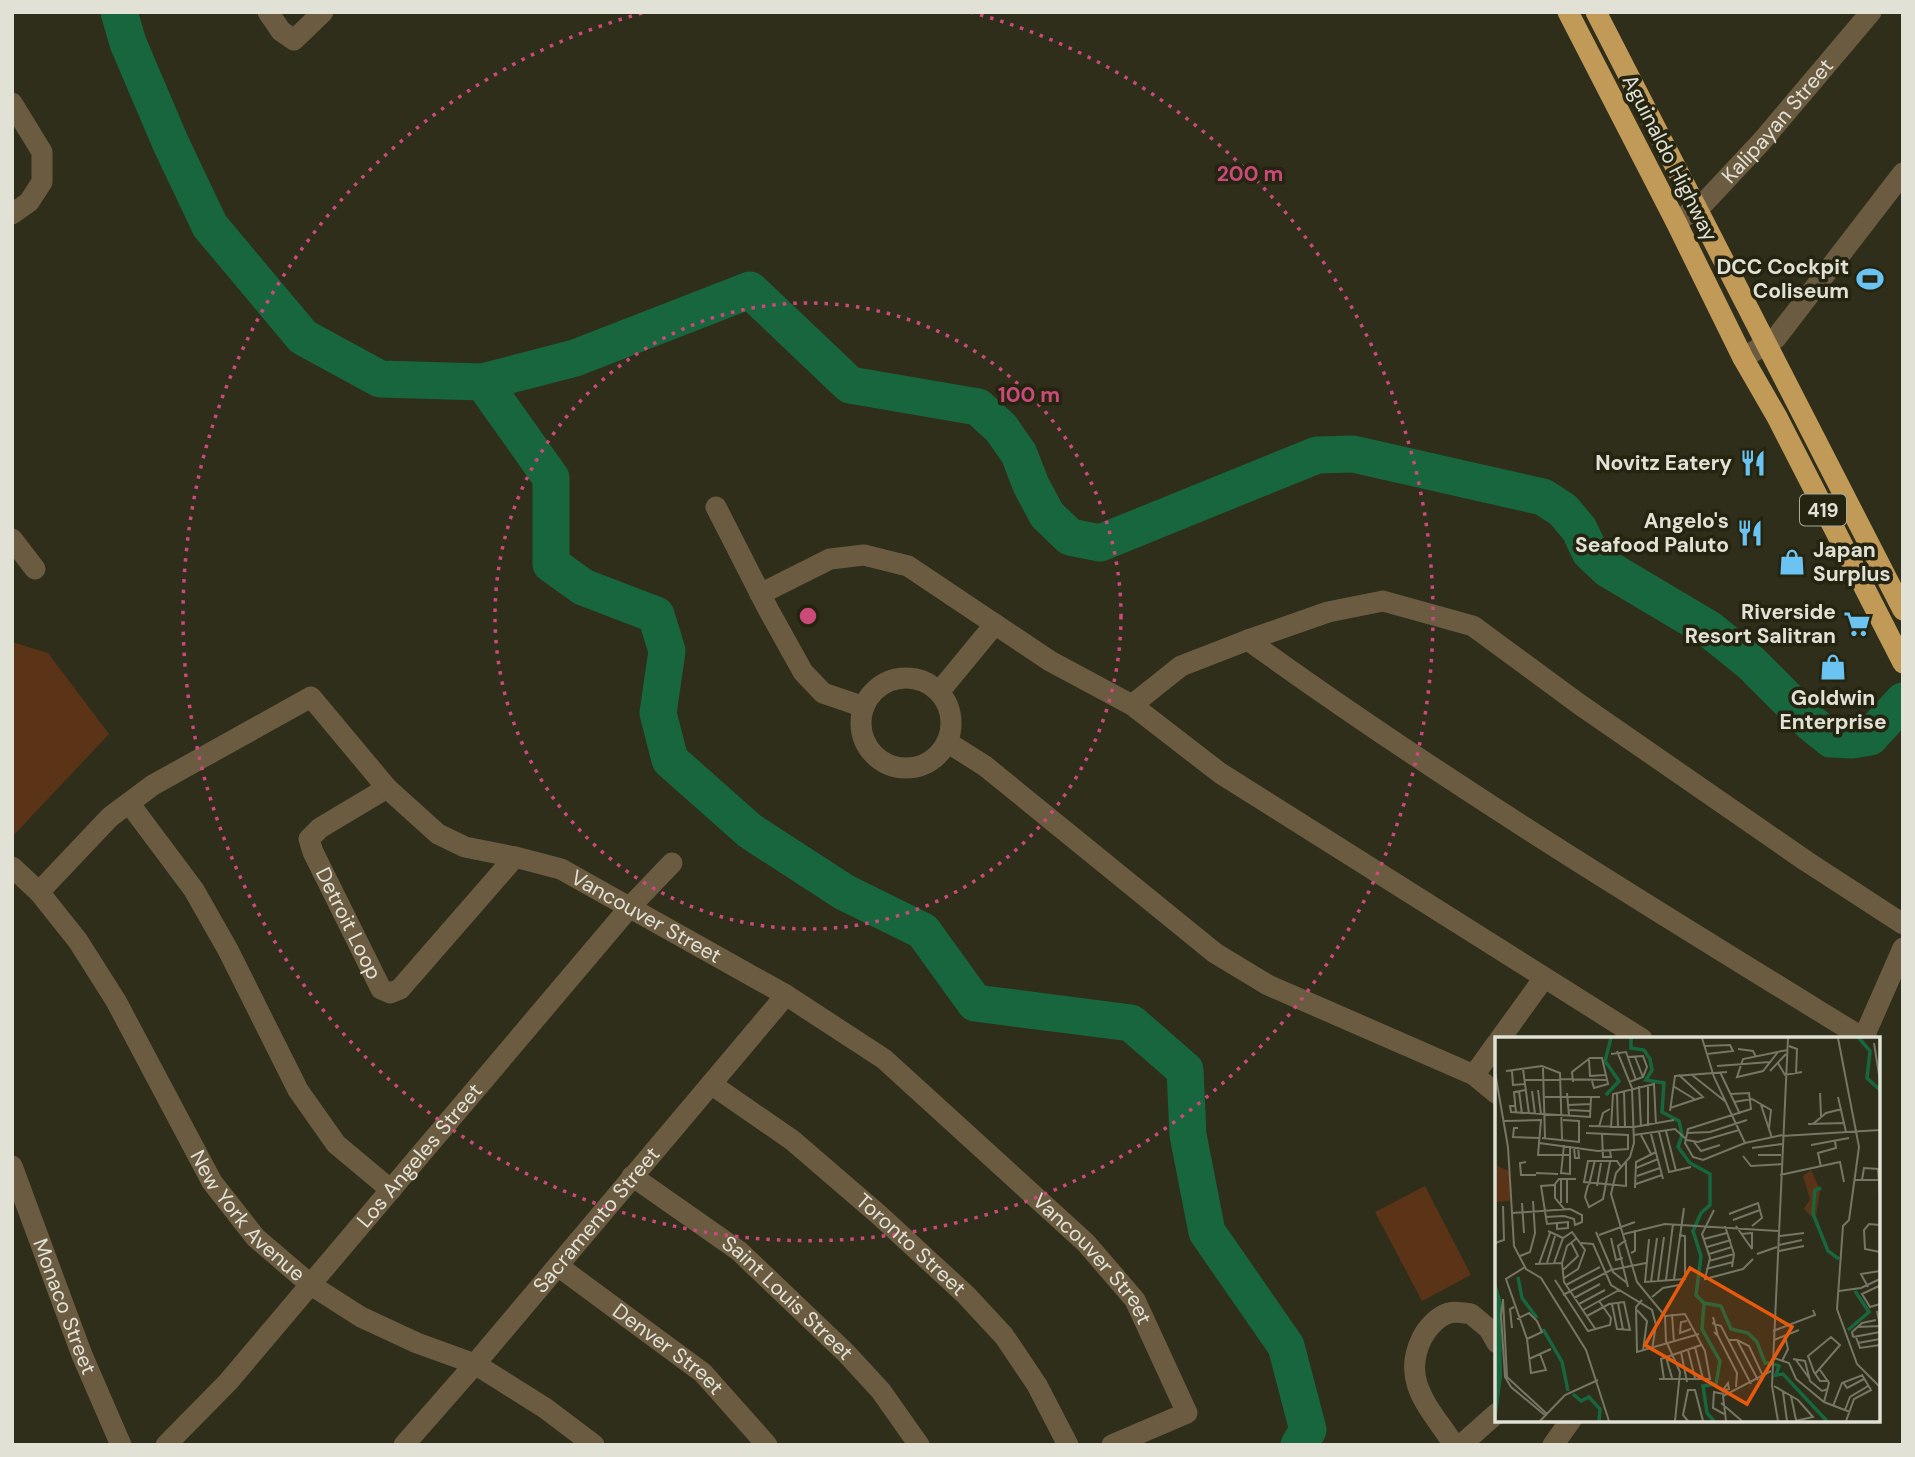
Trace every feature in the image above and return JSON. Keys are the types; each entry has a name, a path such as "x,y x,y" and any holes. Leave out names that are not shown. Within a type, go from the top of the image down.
{"highway":[{"name":"Aguinaldo Highway","path":"1568,12 1743,358 1777,417 1903,662"},
{"name":"Aguinaldo Highway","path":"1596,12 1901,604"}],"street":[{"path":"268,12 281,31 294,40 323,12"},
{"name":"Kalipayan Street","path":"1676,222 1704,203 1762,141 1871,12"},
{"path":"12,103 42,152 42,182 29,202 12,214"},
{"path":"1743,358 1776,338 1899,188"},
{"path":"716,507 803,672 823,693 864,707"},
{"path":"12,539 35,569"},
{"path":"760,594 830,559 864,555 908,566 1050,661 1132,705 1220,773 1639,1037"},
{"path":"1132,705 1181,666 1328,612 1383,601 1473,626 1578,704 1794,853 1903,924"},
{"path":"939,692 995,624"},
{"path":"1248,640 1379,733 1861,1037"},
{"path":"911,678 927,682 939,692 949,709 951,727 947,743 932,759 920,766 904,768 879,759 867,743 861,723 864,707 870,697 881,686 895,679 911,678"},
{"name":"Vancouver Street","path":"39,892 110,817 153,785 311,697 387,788 438,834 465,847 515,856 561,869 786,995 884,1059 1086,1243 1135,1300 1187,1413 1112,1445"},
{"path":"947,743 985,766 1215,953 1268,985 1474,1075 1495,1092"},
{"name":"Detroit Loop","path":"387,788 320,828 309,839 381,989 390,993 400,989 515,856"},
{"path":"129,803 194,890 228,950 298,1090 336,1144 391,1190"},
{"name":"Los Angeles Street","path":"166,1445 228,1382 629,908 671,863"},
{"name":"New York Avenue","path":"12,867 39,892 79,941 116,1001 212,1182 256,1238 311,1285 360,1317 417,1343 475,1364 545,1408 594,1445"},
{"path":"1863,1037 1903,948"},
{"path":"1501,1037 1544,978"},
{"name":"Sacramento Street","path":"404,1445 786,995"},
{"path":"1474,1075 1495,1046"},
{"name":"Toronto Street","path":"711,1084 792,1140 966,1295 1011,1346 1037,1385 1068,1445"},
{"name":"Monaco Street","path":"12,1166 82,1355 121,1445"},
{"name":"Saint Louis Street","path":"632,1176 739,1251 846,1353 881,1391 919,1445"},
{"name":"Denver Street","path":"558,1266 703,1373 767,1445"},
{"path":"1454,1445 1425,1402 1414,1377 1414,1355 1426,1329 1449,1313 1471,1314 1489,1329 1495,1340"},
{"path":"1461,1445 1495,1415"},
{"path":"1553,1445 1567,1422"}],"shaded area":[{"path":"12,642 48,653 109,734 12,837"},
{"path":"1425,1186 1471,1275 1422,1301 1375,1212"}],"waterway":[{"path":"119,12 128,43 210,226 303,337 380,379 483,382 575,358 750,290 850,385 978,407 1001,428 1019,454 1047,515 1070,537 1100,543 1317,455 1353,454 1543,497 1563,510 1579,529 1590,552 1608,569 1709,629 1751,663 1811,723 1831,739 1870,737 1903,701"},
{"path":"483,382 551,478 551,564 583,587 656,615 667,651 658,713 670,760 750,831 844,892 923,931 975,1003 1131,1023 1185,1070 1188,1135 1207,1232 1286,1346 1308,1430 1299,1445"}],"place":[{"name":"DCC Cockpit Coliseum","path":"1870,279"},
{"name":"Novitz Eatery","path":"1753,463"},
{"name":"Angelo's Seafood Paluto","path":"1750,533"},
{"name":"Japan Surplus","path":"1792,562"},
{"name":"Riverside Resort Salitran","path":"1857,624"},
{"name":"Goldwin Enterprise","path":"1833,667"}]}
